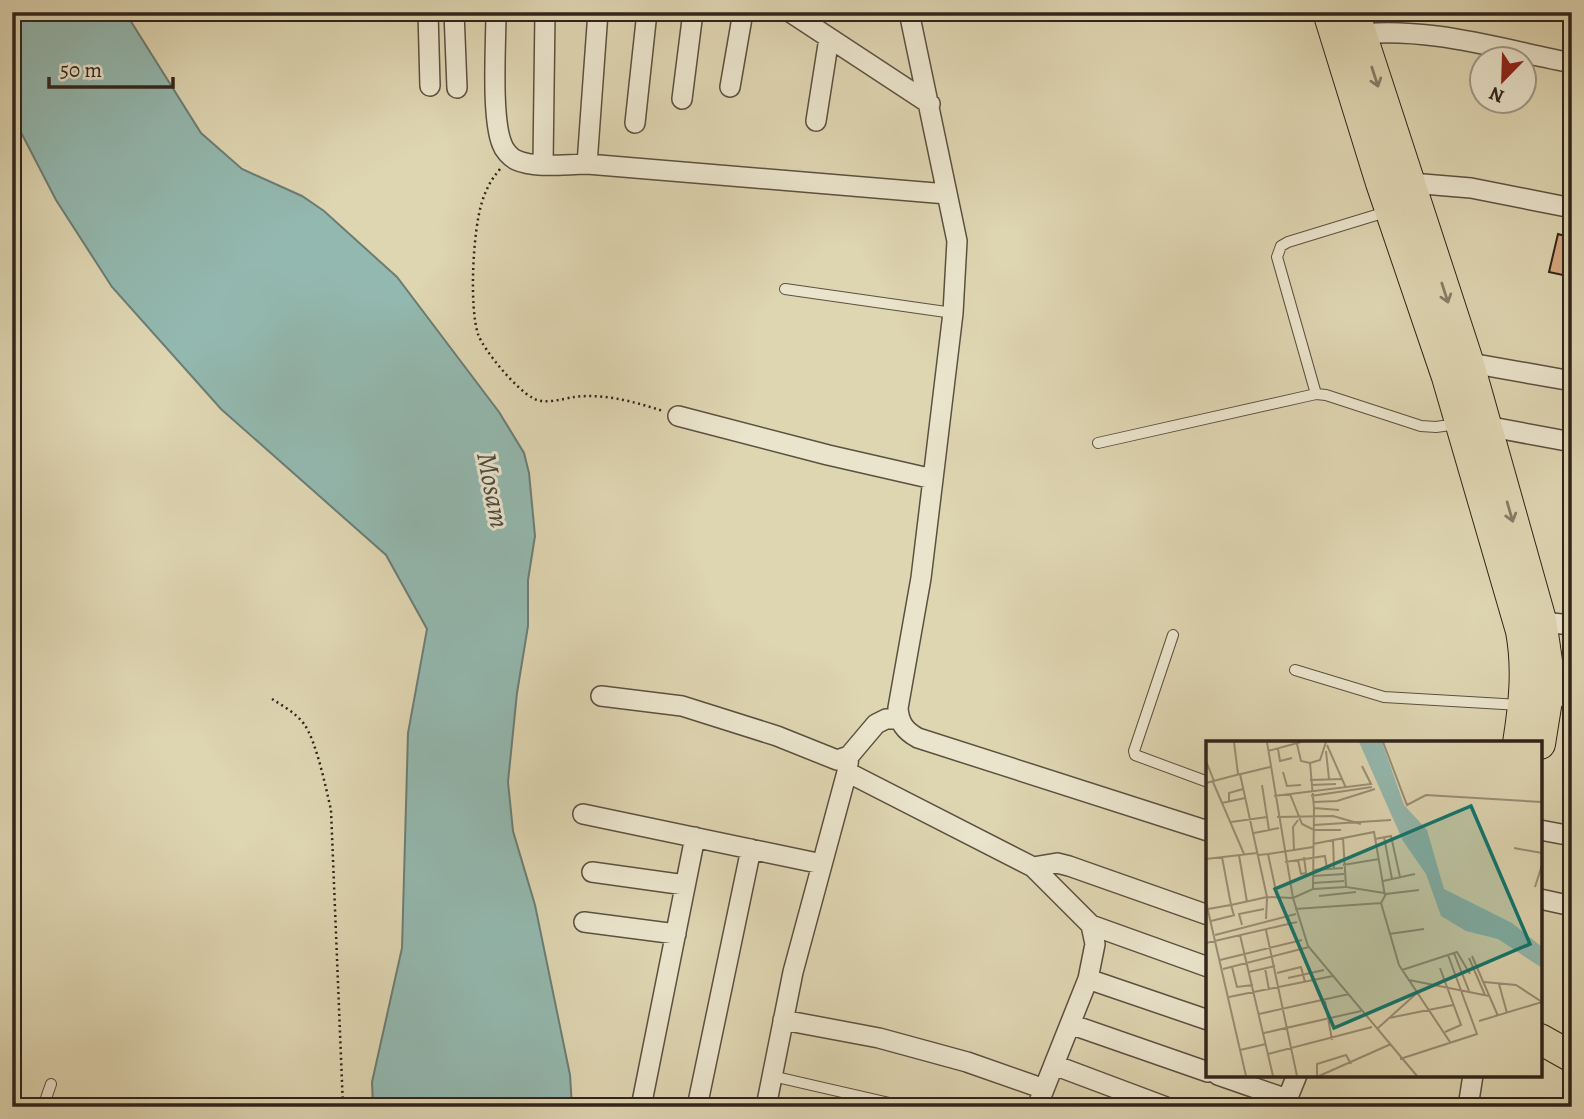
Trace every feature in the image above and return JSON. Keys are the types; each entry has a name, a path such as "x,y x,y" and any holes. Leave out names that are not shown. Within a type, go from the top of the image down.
{"main road":[{"path":"1345,24 1454,360 1530,621 1547,661 1548,699 1541,741"},
{"path":"1395,182 1390,211 1454,360"},
{"path":"1519,741 1548,699"},
{"path":"1542,1040 1572,1057"}],"street":[{"path":"428,12 430,86"},
{"path":"454,12 457,88"},
{"path":"496,12 497,122 502,145 510,156 518,161 587,164 947,194"},
{"path":"543,163 545,12"},
{"path":"587,164 598,12"},
{"path":"635,123 648,12"},
{"path":"681,99 693,12"},
{"path":"730,87 743,12"},
{"path":"790,12 930,104"},
{"path":"909,12 957,241 953,313 921,578 898,719 908,733 918,738 1206,830"},
{"path":"1345,24 1423,34 1572,63"},
{"path":"816,121 829,38"},
{"path":"1395,182 1471,188 1570,202"},
{"path":"1454,360 1572,381"},
{"path":"678,416 933,479"},
{"path":"1473,425 1572,442"},
{"path":"1530,621 1572,625"},
{"path":"601,696 682,706 777,736 848,764 1033,867 1091,925 1206,966"},
{"path":"765,1107 793,972 848,764 876,724 886,719 898,719"},
{"path":"583,814 822,864"},
{"path":"1542,830 1572,836"},
{"path":"641,1107 695,837"},
{"path":"697,1107 751,849"},
{"path":"1033,867 1057,863 1069,866 1206,914"},
{"path":"592,872 685,886"},
{"path":"1542,899 1572,906"},
{"path":"584,922 676,934"},
{"path":"783,1020 879,1038 967,1062 1041,1098 1088,979 1095,944 1091,925"},
{"path":"1088,979 1206,1019"},
{"path":"1070,1024 1206,1071"},
{"path":"1054,1065 1116,1098 1166,1107"},
{"path":"1223,1077 1285,1103 1296,1077"},
{"path":"1468,1107 1473,1077"}],"lane":[{"path":"1316,394 1277,257 1278,251 1288,242 1390,211"},
{"path":"785,289 953,313"},
{"path":"1098,443 1316,394 1421,426 1436,428 1473,425"},
{"path":"1173,635 1134,751 1135,755 1206,781"},
{"path":"1295,670 1384,696 1548,699"},
{"path":"772,1076 907,1107"},
{"path":"43,1107 51,1084"}],"path":[{"path":"510,156 490,181 481,204 473,274 473,303 478,335 491,355 524,392 534,399 541,401 587,395 643,404 678,416"},
{"path":"272,699 305,725 331,810 343,1107"}],"water":[{"name":"Mosam","path":"12,12 125,12 201,133 242,169 302,196 324,211 397,277 499,412 524,453 529,473 535,536 528,580 528,626 517,693 508,782 513,831 535,905 570,1075 572,1107 373,1107 372,1082 402,948 408,733 427,629 386,555 221,409 112,287 56,200 12,115"}],"building":[{"path":"1558,234 1572,238 1572,277 1549,272"}]}
